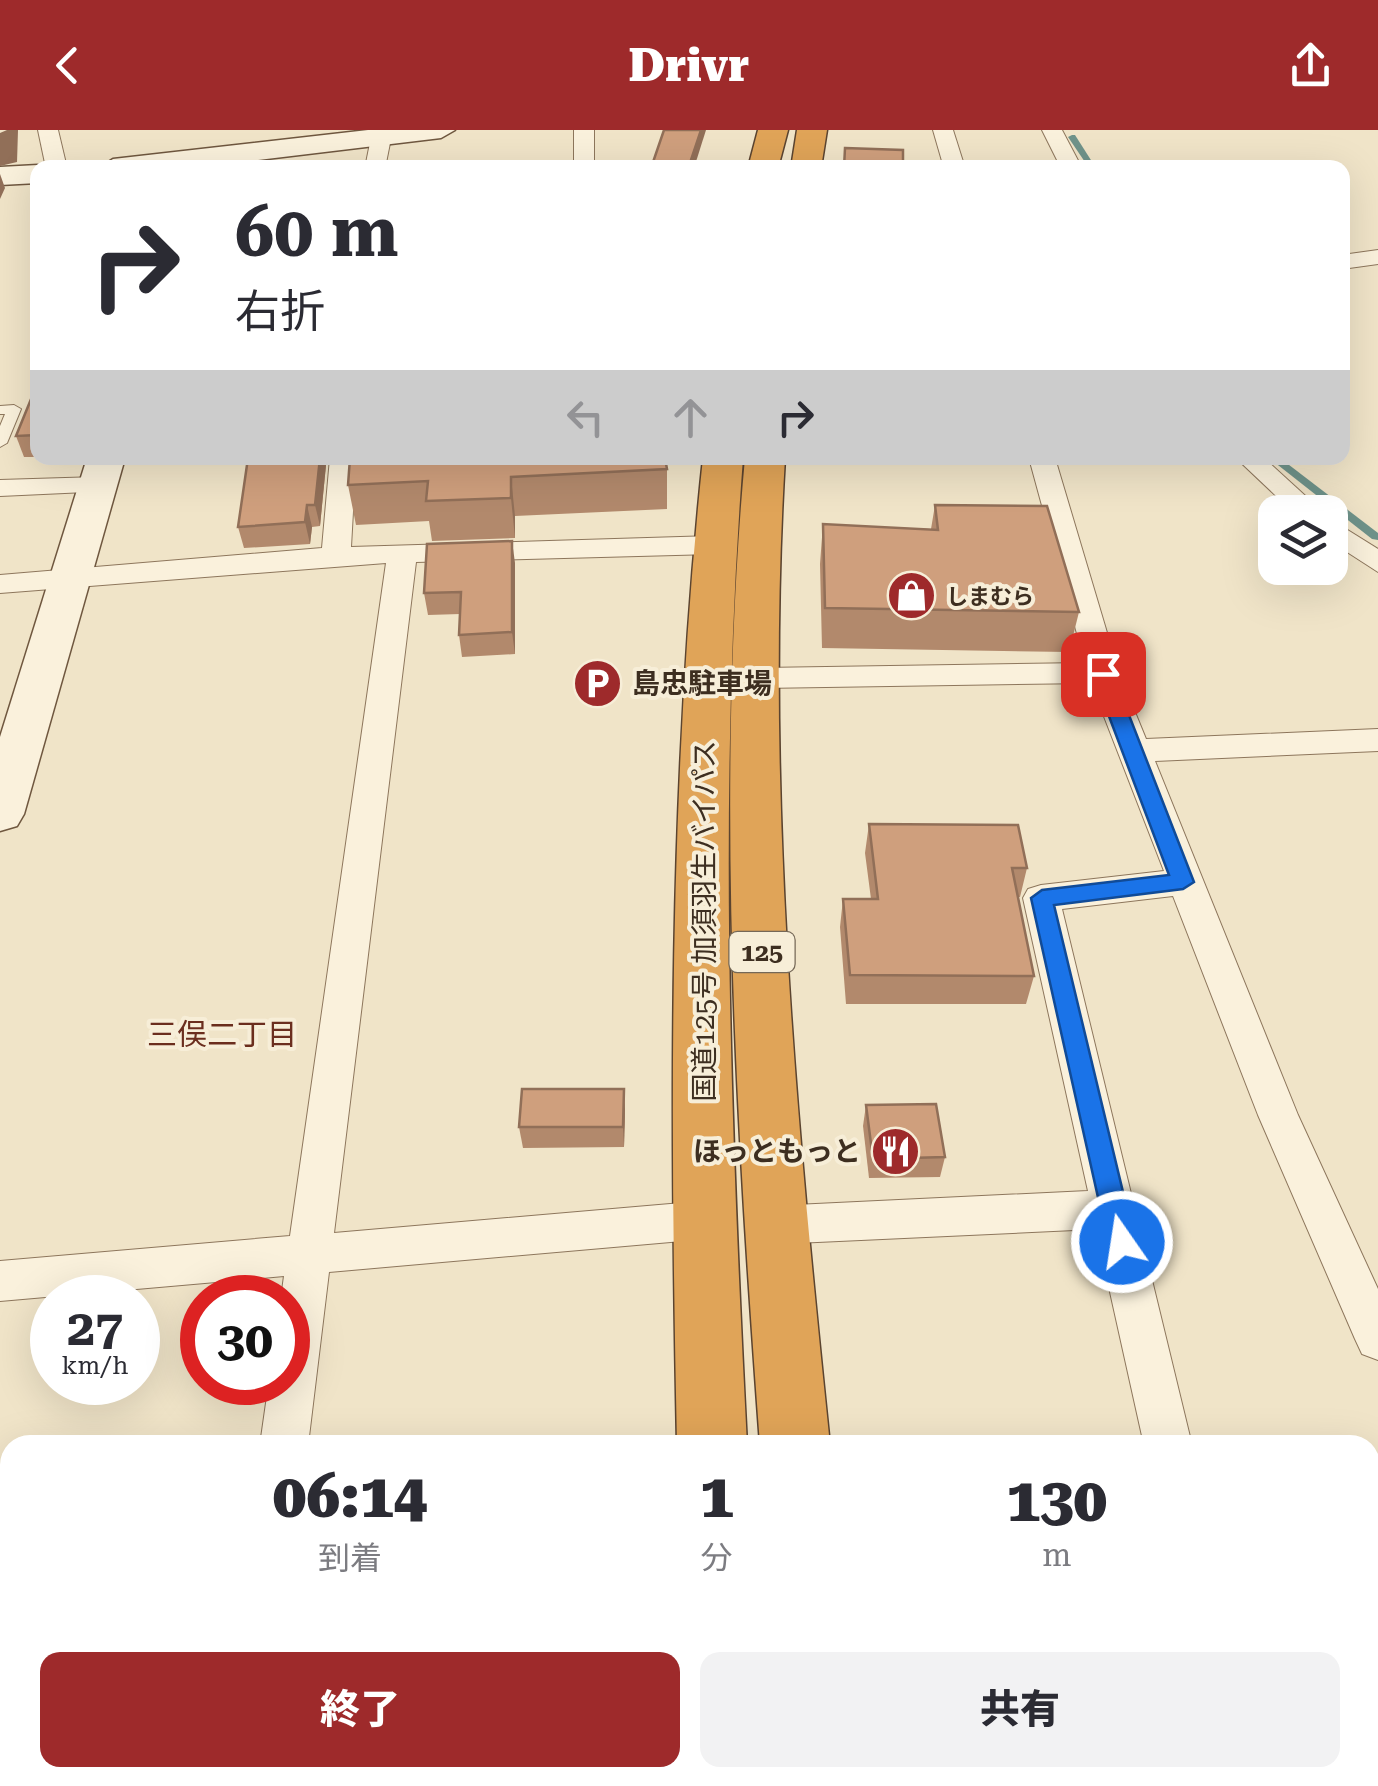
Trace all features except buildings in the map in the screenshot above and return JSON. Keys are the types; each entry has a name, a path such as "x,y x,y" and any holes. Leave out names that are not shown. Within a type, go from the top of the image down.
{"highway":[{"path":"765,160 772,130"},
{"path":"807,160 812,130"},
{"name":"国道125号 加須羽生バイパス","path":"712,1435 700,808 713,545 722,465"},
{"name":"国道125号 加須羽生バイパス","path":"764,465 756,555 759,880 774,1225 794,1435"}],"street":[{"path":"48,130 55,160"},
{"path":"209,160 305,138 381,138 442,130"},
{"path":"584,130 584,160"},
{"path":"943,130 952,160"},
{"path":"1052,130 1068,160"},
{"path":"377,160 381,138"},
{"path":"0,176 30,174"},
{"path":"1350,261 1378,257"},
{"path":"336,556 342,465"},
{"path":"1044,465 1103,674 1278,1115 1378,1339"},
{"path":"1257,465 1290,495"},
{"path":"0,488 102,471 0,814"},
{"path":"1348,541 1378,562"},
{"path":"0,584 336,556 713,545"},
{"path":"285,1435 402,556"},
{"path":"757,678 1103,674"},
{"path":"1135,751 1378,740"},
{"path":"1166,1435 1042,898 1183,882"},
{"path":"774,1225 1114,1209"},
{"path":"0,1281 705,1220"}],"lane":[{"path":"0,410 14,409 0,443"}],"waterway":[{"path":"1072,137 1088,160"},
{"path":"1283,465 1376,537"}],"place":[{"name":"しまむら","path":"911,596"},
{"name":"島忠駐車場","path":"597,683"},
{"name":"ほっともっと","path":"896,1151"}],"district":[{"name":"三俣二丁目","path":"222,1035"}],"route":[{"path":"1103,674 1183,882 1042,898 1122,1242"}]}
